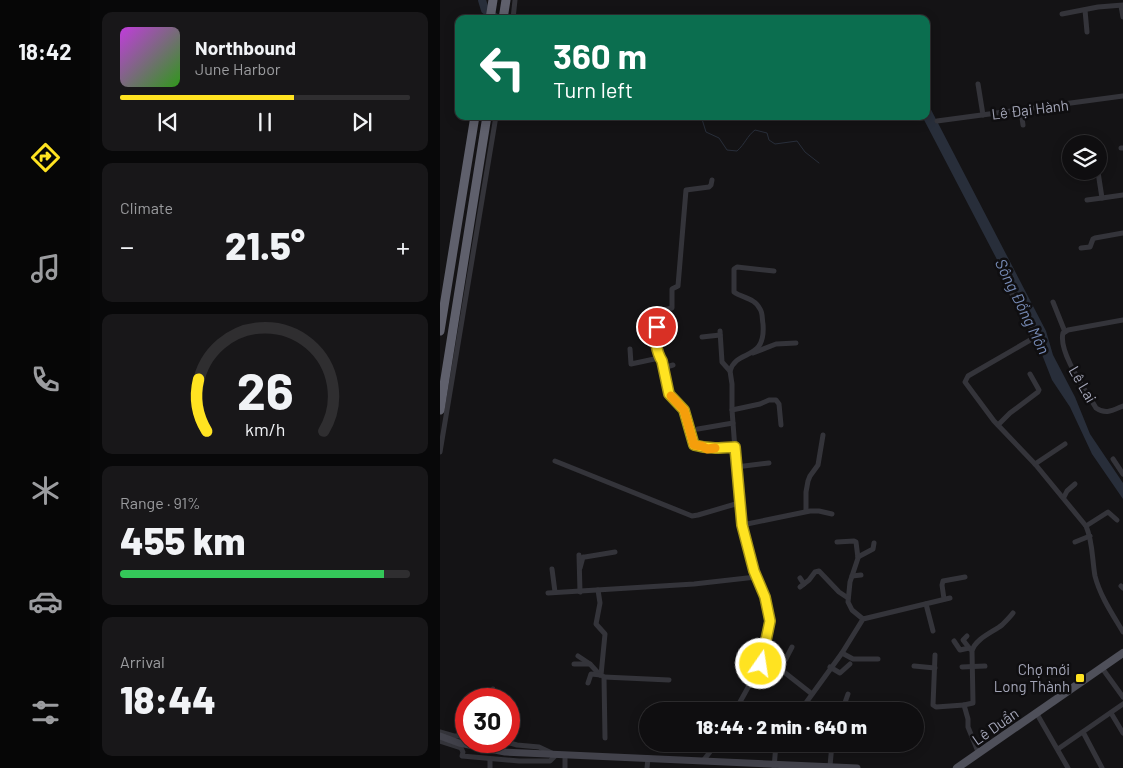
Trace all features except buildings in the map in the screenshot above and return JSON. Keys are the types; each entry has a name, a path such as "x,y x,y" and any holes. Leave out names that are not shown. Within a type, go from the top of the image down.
{"highway":[{"path":"491,15 493,0"},
{"path":"504,15 506,0"},
{"path":"440,331 474,120"},
{"path":"440,410 486,120"}],"main road":[{"name":"Lê Duẩn","path":"957,768 980,754 1123,653"},
{"path":"440,736 459,743 505,752 703,761 717,765 857,768"}],"street":[{"path":"514,15 516,0"},
{"path":"1098,0 1098,7"},
{"path":"1062,14 1098,7 1122,5 1123,17"},
{"path":"1085,10 1087,32"},
{"path":"978,84 983,115"},
{"name":"Lê Đại Hành","path":"937,121 1123,96"},
{"path":"1021,110 1023,125"},
{"path":"440,452 495,120"},
{"path":"712,180 709,187 686,190 686,215 678,286 672,289 672,309 658,312 655,334 669,394 684,410 694,445 707,449 735,447"},
{"path":"1099,180 1102,198"},
{"path":"1088,200 1123,195"},
{"path":"1081,248 1090,247 1095,238 1123,233"},
{"path":"752,353 764,336 761,309 751,299 734,292 733,270 737,267 774,271"},
{"path":"1002,276 1031,328 1032,339 968,376 965,382 998,425 1036,464 1086,526 1090,536 1096,577 1105,600 1123,632"},
{"name":"Lê Lai","path":"1053,302 1064,333 1063,345 1069,360 1096,408 1109,412 1123,406"},
{"path":"1064,333 1123,320"},
{"path":"702,337 720,333 722,362 730,371 742,525 746,546 765,597 770,621 761,664 740,702"},
{"path":"730,371 735,361 752,353 776,344 796,342"},
{"path":"630,349 631,364 660,358"},
{"path":"663,368 673,365"},
{"path":"998,425 1010,412 1038,392 1039,390 1030,374"},
{"path":"732,410 760,404 769,400 776,400 779,404 781,425"},
{"path":"698,429 733,423"},
{"path":"806,511 808,481 818,465 823,436"},
{"path":"1036,464 1065,444"},
{"path":"1113,459 1123,474"},
{"path":"555,461 692,516 739,503"},
{"path":"736,467 769,463"},
{"path":"1064,497 1067,491 1076,484"},
{"path":"742,525 806,511 832,514"},
{"path":"1086,526 1108,512 1118,520"},
{"path":"1074,542 1090,536"},
{"path":"837,542 856,541 858,557 848,598 852,610 864,619"},
{"path":"858,557 874,549 874,543"},
{"path":"580,568 584,557 615,552"},
{"path":"579,555 580,592"},
{"path":"552,569 555,592"},
{"path":"803,585 813,574 819,571 839,592 848,598"},
{"path":"803,585 807,574"},
{"path":"852,576 862,575"},
{"path":"548,593 694,584 756,576"},
{"path":"806,702 864,619 947,599 942,585 943,582 965,577"},
{"path":"800,578 803,585"},
{"path":"598,590 600,603 596,624 604,634 602,675 604,738"},
{"path":"926,604 933,631"},
{"path":"954,642 960,650 970,649 1003,624 1013,613"},
{"path":"935,655 933,705 936,707 973,703 973,667 970,649 963,640 967,636"},
{"path":"780,670 792,647"},
{"path":"842,653 853,659 878,659"},
{"path":"578,656 602,675"},
{"path":"574,664 590,664"},
{"path":"761,664 780,670 812,694"},
{"path":"830,667 840,674 850,664"},
{"path":"914,666 935,668"},
{"path":"962,667 985,666"},
{"path":"1102,668 1123,697"},
{"path":"588,683 591,674 669,680"},
{"path":"845,702 848,694"},
{"path":"1058,749 1123,704"},
{"path":"964,705 968,727 980,754"},
{"path":"1111,712 1123,733"},
{"path":"1036,714 1068,768"},
{"path":"440,732 455,736"},
{"path":"1084,732 1102,768"},
{"path":"440,742 461,748 462,756 550,761 556,755 539,747 520,745"},
{"path":"703,761 710,752"},
{"path":"775,766 776,752"},
{"path":"830,766 831,752"},
{"path":"565,756 565,768"},
{"path":"647,768 648,758"},
{"path":"490,759 490,768"},
{"path":"550,761 551,767"}],"water":[{"name":"Sông Đồng Môn","path":"930,108 1046,331 1053,355 1075,397 1090,434 1123,483 1123,499 1092,454 1070,407 1052,380 1041,352 1039,340 924,120 930,120"}],"waterway":[{"path":"482,0 485,10 492,15"},
{"path":"702,120 706,132 719,138 727,150 737,151 755,130 767,133 769,140 775,144 797,141 805,152 819,163"}],"slow traffic":[{"path":"671,396 684,410 694,445 707,449 715,448"}],"place":[{"name":"Chợ mới Long Thành","path":"1080,678"}],"route":[{"path":"657,327 655,332 656,342 669,394 684,410 692,442 696,446 702,446 707,449 735,447 739,503 746,546 765,597 770,621 761,664"}]}
